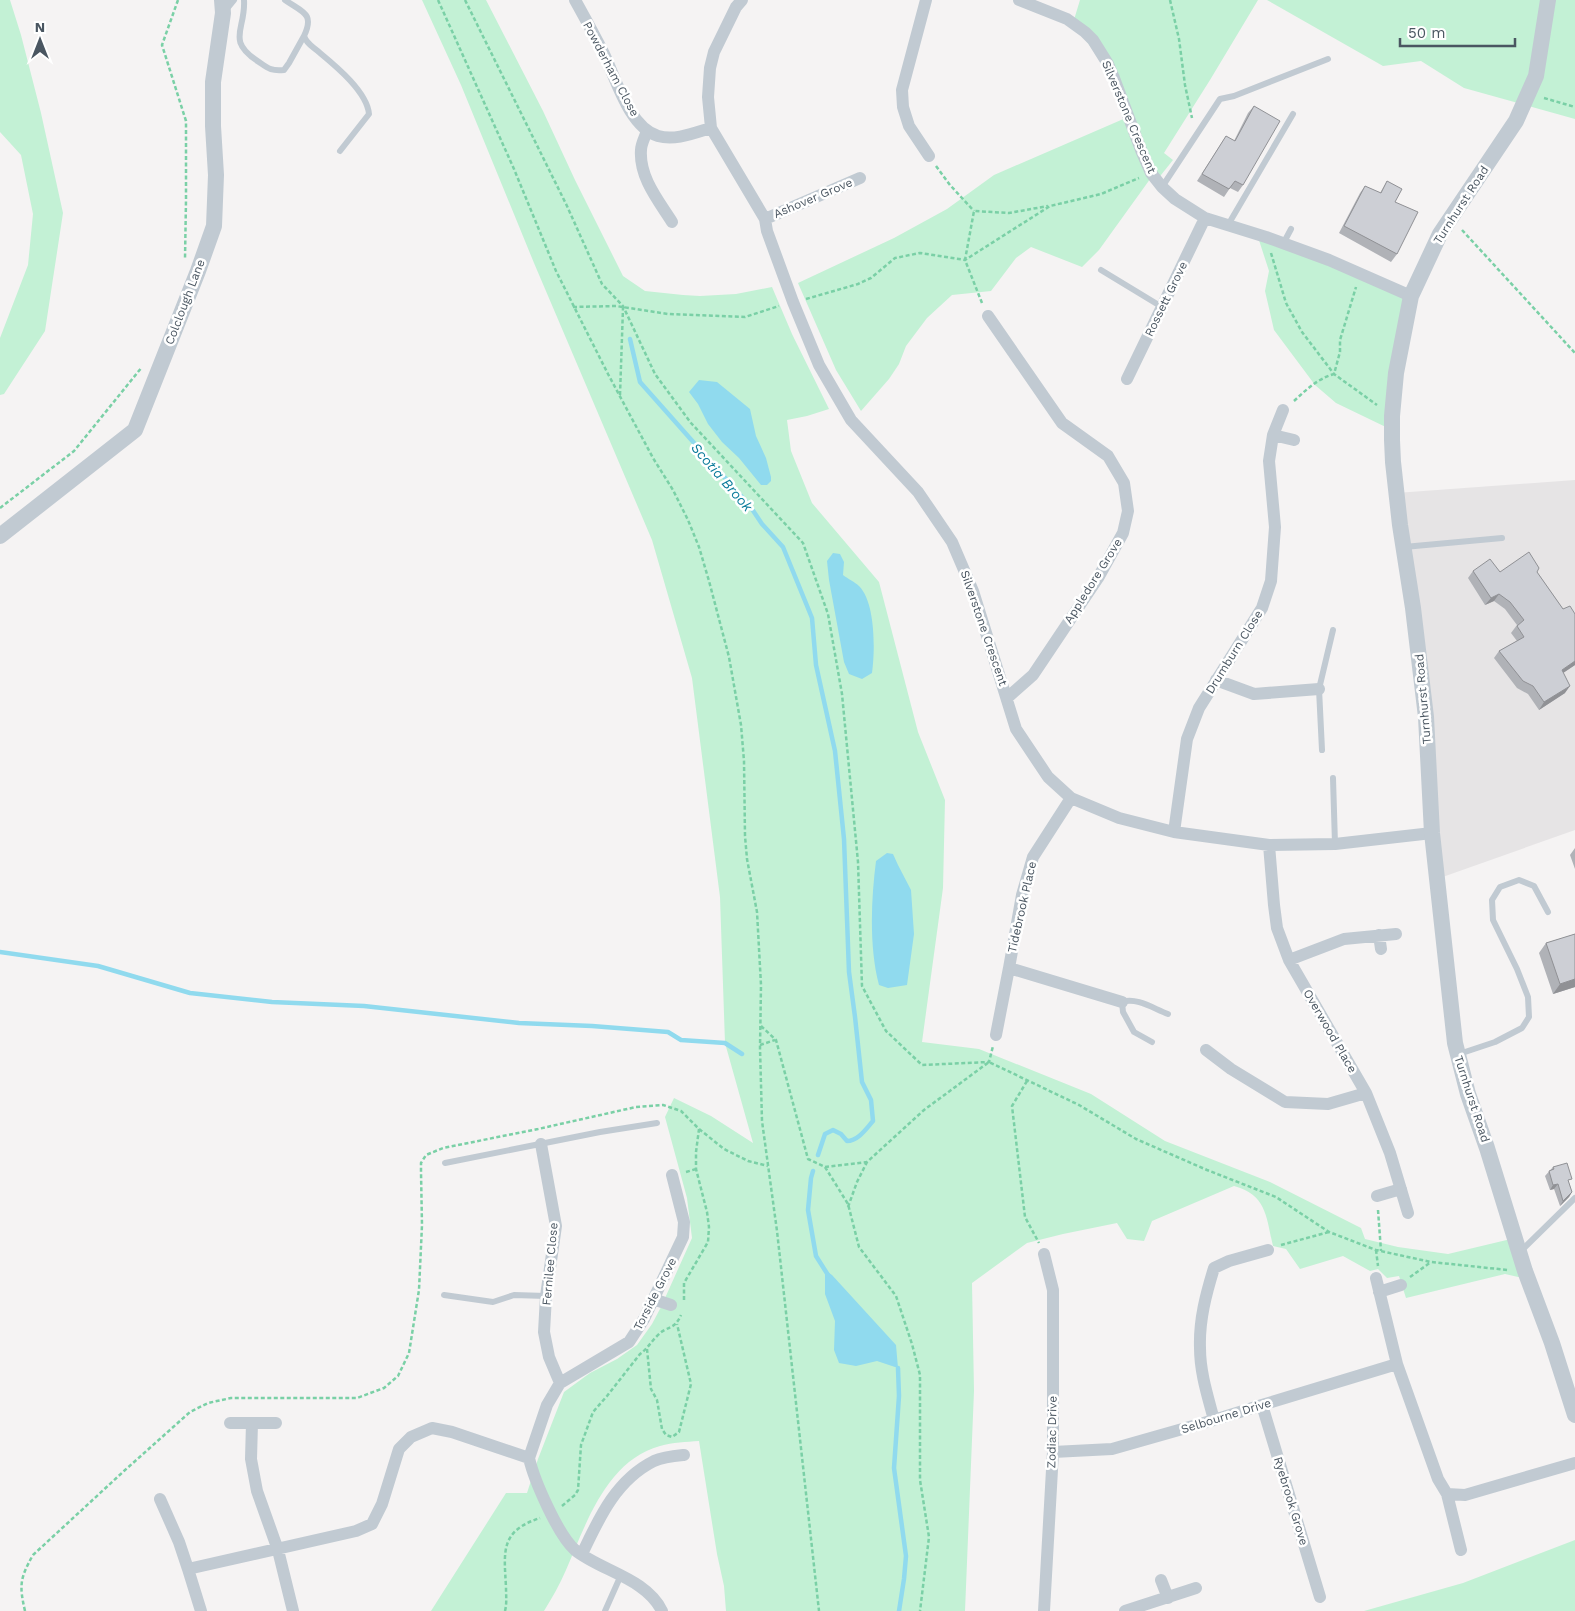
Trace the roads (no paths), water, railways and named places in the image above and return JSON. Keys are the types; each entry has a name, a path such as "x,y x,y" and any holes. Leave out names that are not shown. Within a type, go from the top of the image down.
{"street":[{"name":"Powderham Close","path":"575,0 630,110 647,131"},
{"name":"Silverstone Crescent","path":"742,0 736,7 717,44 710,68 708,97 711,128 765,219 767,231 793,302 819,365 850,420 918,492 952,542 973,591 1016,729 1048,777 1071,798 1119,818 1174,832 1268,845 1335,844 1432,832"},
{"path":"926,0 902,90 903,107 909,126 929,156"},
{"name":"Silverstone Crescent","path":"1022,0 1067,19 1093,40 1114,78 1151,173 1175,199 1205,218 1266,237 1360,272 1411,296"},
{"name":"Turnhurst Road","path":"1548,0 1536,76 1516,121 1440,234 1411,296 1396,373 1392,416 1393,462 1426,717 1432,832 1455,1043 1468,1094 1487,1148 1525,1271 1552,1343 1575,1415"},
{"name":"Colclough Lane","path":"0,536 134,430 198,271 214,226 216,175 213,82 222,7"},
{"path":"672,222 645,178 641,163 641,148 647,131 668,138 680,137 711,128"},
{"name":"Ashover Grove","path":"765,219 860,178"},
{"name":"Rossett Grove","path":"1127,380 1205,218"},
{"name":"Appledore Grove","path":"988,316 1062,423 1108,456 1124,483 1128,511 1123,533 1098,578 1033,675 1007,698"},
{"name":"Drumburn Close","path":"1174,832 1188,739 1200,708 1262,608 1270,580 1275,527 1268,461 1273,435 1283,410"},
{"path":"1273,435 1294,440"},
{"path":"1216,680 1254,694 1319,688"},
{"name":"Tidebrook Place","path":"1071,798 1033,857 1022,895 1009,968 1122,1002"},
{"name":"Overwood Place","path":"1268,845 1277,928 1290,960 1366,1092 1390,1153 1408,1213"},
{"path":"1290,960 1344,939 1396,934"},
{"path":"1378,935 1381,950"},
{"path":"996,1035 1009,968"},
{"path":"1206,1050 1231,1070 1285,1102 1328,1104 1366,1092"},
{"name":"Fernilee Close","path":"541,1144 556,1226 546,1296 544,1332 549,1357 560,1383"},
{"name":"Torside Grove","path":"529,1458 547,1405 560,1383 629,1342 644,1320 680,1245 685,1230 672,1175"},
{"path":"1377,1196 1401,1190"},
{"path":"1214,1420 1205,1386 1200,1349 1205,1297 1214,1268 1229,1261 1268,1250"},
{"name":"Zodiac Drive","path":"1044,1254 1053,1290 1053,1452 1044,1611"},
{"path":"1376,1278 1397,1364 1438,1479 1447,1494 1461,1550"},
{"path":"1380,1292 1401,1285"},
{"path":"653,1299 677,1307"},
{"name":"Selbourne Drive","path":"1053,1452 1112,1449 1397,1364"},
{"name":"Ryebrook Grove","path":"1262,1405 1320,1597"},
{"path":"230,1423 276,1423"},
{"path":"252,1423 251,1459 257,1491 278,1550 293,1611"},
{"path":"188,1569 356,1531 372,1524 382,1504 399,1449 411,1437 432,1428 452,1432 529,1458 531,1468 552,1515 568,1542 575,1550 651,1594 662,1611"},
{"path":"582,1554 602,1511 616,1492 655,1460 684,1454"},
{"path":"1447,1494 1465,1495 1575,1463"},
{"path":"160,1499 179,1542 201,1611"},
{"path":"1162,1580 1168,1598"},
{"path":"1125,1611 1196,1588"}],"lane":[{"path":"222,7 234,0"},
{"path":"244,0 239,37 242,48 272,71 284,70 289,64 309,26 309,19 304,13 285,0"},
{"path":"304,36 306,42 319,51 361,93 368,106 369,114 340,151"},
{"path":"1162,187 1220,99 1234,96 1328,59"},
{"path":"1228,226 1293,114"},
{"path":"1283,244 1291,229"},
{"path":"1101,270 1162,306"},
{"path":"1404,547 1502,538"},
{"path":"1322,750 1319,688 1333,630"},
{"path":"1333,778 1335,844"},
{"path":"1458,1055 1495,1042 1522,1028 1529,1016 1528,997 1494,920 1492,900 1500,886 1519,880 1534,886 1548,912"},
{"path":"1152,1042 1134,1032 1123,1012 1122,1002 1128,1000 1143,1003 1168,1014"},
{"path":"444,1163 656,1123"},
{"path":"1520,1252 1575,1198"},
{"path":"444,1295 493,1302 514,1295 546,1296"},
{"path":"605,1611 621,1575"}],"water":[{"path":"699,380 717,382 750,409 756,436 766,458 771,477 771,481 767,485 761,485 708,424 698,404 689,392"},
{"path":"833,553 840,554 844,562 843,575 859,586 869,604 873,628 874,653 872,673 862,679 849,674 844,662 827,561"},
{"path":"887,853 893,854 911,890 914,934 907,985 888,988 879,985 872,939 876,861"},
{"path":"825,1270 832,1275 896,1345 898,1368 877,1361 856,1366 839,1363 834,1350 835,1321 825,1294"}],"waterway":[{"name":"Scotia Brook","path":"630,339 640,382 750,506 762,524 783,547 812,618 816,665 835,751 844,839 849,972 862,1082 871,1100 873,1121 855,1139 847,1141 841,1134 833,1130 825,1134 818,1155"},
{"path":"0,952 98,966 190,993 272,1002 364,1006 519,1023 668,1032 681,1040 725,1043 742,1054"},
{"path":"813,1171 808,1210 816,1256 828,1275"},
{"path":"898,1368 899,1396 894,1468 906,1556 899,1611"}]}
